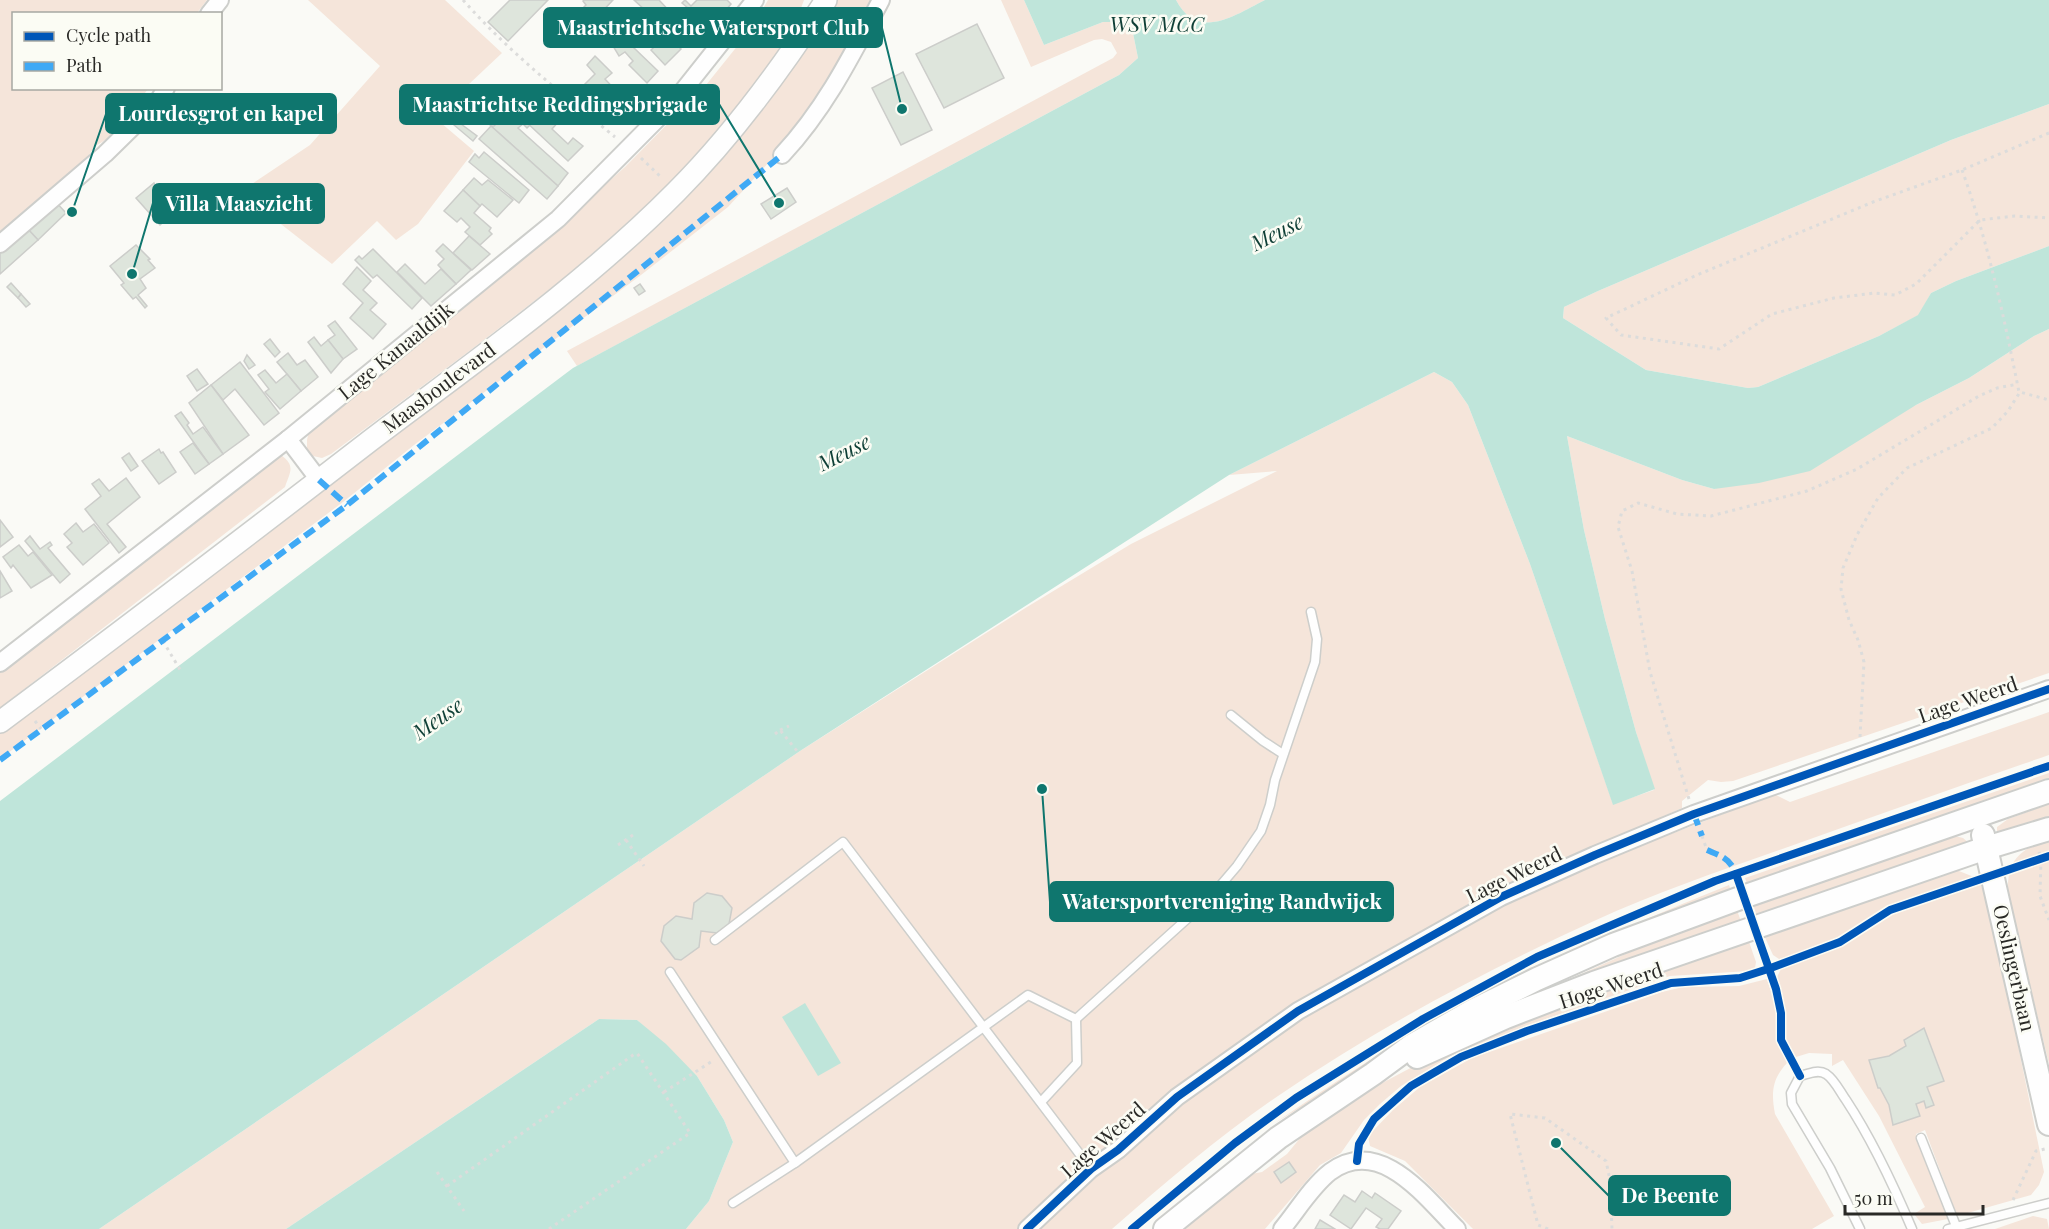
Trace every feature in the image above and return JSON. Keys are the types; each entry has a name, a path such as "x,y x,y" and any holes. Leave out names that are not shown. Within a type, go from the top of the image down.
{"main road":[{"name":"Hoge Weerd","path":"1166,1229 1272,1143 1411,1046 1537,979 1613,945 1743,897 2049,791"},
{"name":"Oeslingerbaan","path":"1978,816 2049,1124"},
{"name":"Hoge Weerd","path":"1373,1074 1418,1057 1506,1017 1594,983 1986,848 2049,829"}],"street":[{"path":"211,12 220,0"},
{"name":"Lage Kanaaldijk","path":"0,663 288,440 558,219 674,102 755,0"},
{"name":"Maasboulevard","path":"0,722 566,291 638,230 677,192 721,142 763,90 826,0"},
{"path":"783,155 835,86 881,0"},
{"path":"0,244 105,154 157,103 164,90"},
{"path":"288,440 319,480"},
{"name":"Lage Weerd","path":"1027,1229 1091,1169 1118,1150 1177,1097 1298,1011 1502,897 1694,814 2049,689"},
{"path":"1281,1229 1329,1173 1342,1165 1357,1161 1374,1162 1401,1174 1456,1229"}],"lane":[{"path":"1041,1102 1077,1063 1076,1019 1208,900 1238,866 1261,831 1283,754 1315,662 1317,639 1311,612"},
{"path":"1231,715 1283,754"},
{"path":"715,940 843,842 1091,1169"},
{"path":"670,972 795,1163"},
{"path":"733,1203 795,1163 1028,995 1076,1019"},
{"path":"1860,1229 1830,1168 1792,1104 1791,1093 1800,1077 1816,1071 1825,1074 1834,1082 1865,1131 1882,1162 1912,1229"},
{"path":"1921,1138 1952,1227 2049,1203"}],"path":[{"path":"463,0 489,30 529,67 629,148 677,192"},
{"path":"2049,134 1962,170 1873,202 1697,275 1606,318 1621,335 1719,349 1772,314 1834,298 1875,294 1896,295 1916,284 1980,220 2015,216 2049,218"},
{"path":"1864,754 1860,737 1864,662 1841,589 1843,568 1857,535 1878,498 1907,468 1992,429 2008,411 2020,392 1991,261 1980,220 1962,170"},
{"path":"1694,814 1650,672 1632,571 1618,527 1622,511 1638,503 1677,514 1711,516 1807,491 1857,470 1979,396 1997,388 2018,384"},
{"path":"2020,392 2049,400"},
{"path":"163,641 182,673"},
{"path":"775,734 789,726"},
{"path":"780,730 797,751"},
{"path":"618,845 633,835"},
{"path":"1702,836 1707,850"},
{"path":"626,840 644,866"},
{"path":"2031,862 2045,857 2040,896 2049,920"},
{"path":"447,1186 636,1053 690,1133 549,1229"},
{"path":"663,1093 723,1054"},
{"path":"1548,1229 1538,1225 1510,1114 1545,1118 1606,1161 1610,1180 1612,1229"},
{"path":"2006,1215 2036,1151 2049,1148"},
{"path":"437,1172 464,1210"}],"shaded area":[{"path":"0,0 207,0 198,12 12,12 12,90 147,90 116,130 94,146 67,180 0,240"},
{"path":"308,0 445,0 502,53 434,117 474,151 418,224 396,240 377,221 332,264 240,192 310,145 380,66"},
{"path":"768,0 804,0 788,43 733,113 641,213 607,245 331,454 322,458 313,456 307,450 309,431 572,214 625,167 706,85 751,29"},
{"path":"838,0 874,0 826,90 792,137 728,207 414,445 343,502 0,759 0,731 562,307 778,87"},
{"path":"1001,0 1024,0 1044,45 1103,22 1122,22 1133,33 1138,58 1119,75 577,366 567,351 1113,58 1117,53 1111,42 1102,39 1094,40 1031,67"},
{"path":"1176,0 1265,0 1229,18 1206,22 1195,20 1185,13"},
{"path":"2049,104 2049,246 1956,281 1931,293 1919,315 1879,336 1758,387 1748,388 1646,370 1563,318 1564,307 1598,291 1951,140"},
{"path":"2049,329 2049,673 1733,781 1708,780 1682,801 1682,808 1626,833 1671,834 1772,793 1790,802 2049,712 2049,755 1666,891 1618,910 1513,960 1393,1024 1278,1096 1172,1177 1112,1229 686,1229 709,1201 733,1142 724,1120 697,1076 637,1020 599,1019 286,1229 99,1229 800,751 1131,544 1277,471 1229,475 1434,372 1452,382 1468,405 1530,564 1613,804 1654,790 1605,619 1584,530 1567,436 1682,480 1714,489 1916,405 1969,378 2034,336"},
{"path":"281,455 290,466 285,487 0,708 0,659 266,457"},
{"path":"2049,773 2049,784 1749,889 1745,878"},
{"path":"2049,804 2049,820 1997,836 1997,827 2008,819"},
{"path":"1951,835 1963,838 1969,843 1758,919 1751,899"},
{"path":"2049,839 2049,853 2012,865 2023,852"},
{"path":"2049,860 2049,1064 2007,890 2009,874"},
{"path":"1954,869 1974,877 1886,909 1840,939 1793,957 1779,959 1773,955 1762,931"},
{"path":"1980,883 1990,909 2044,1172 2039,1185 2031,1195 1957,1216 1925,1130 1916,1134 1948,1219 1922,1224 1914,1214 1925,1207 1879,1116 1843,1060 1832,1066 1832,1054 1809,1053 1796,1057 1787,1045 1785,1014 1777,977 1782,967 1836,948 1887,915"},
{"path":"1729,885 1732,893 1433,1026 1275,1123 1397,1043 1492,989 1601,938"},
{"path":"1735,905 1742,924 1537,994 1714,914"},
{"path":"1747,936 1756,962 1755,968 1749,971 1670,976 1454,1054 1401,1086 1364,1120 1341,1153 1320,1165 1265,1229 1181,1229 1246,1175 1262,1172 1287,1154 1306,1131 1369,1090 1450,1047"},
{"path":"1767,979 1777,1010 1778,1044 1787,1063 1778,1075 1774,1087 1775,1114 1834,1216 1812,1229 1473,1229 1405,1161 1370,1146 1368,1136 1393,1110 1420,1087 1472,1058 1662,992 1683,987 1739,986"},
{"path":"2033,1216 2047,1219 2049,1229 1995,1229"}],"water":[{"path":"1024,0 1176,0 1185,13 1195,20 1206,22 1229,18 1265,0 2049,0 2049,104 1951,140 1598,291 1564,307 1563,318 1646,370 1748,388 1758,387 1879,336 1918,315 1931,293 1956,281 2049,246 2049,329 2034,336 1969,378 1916,405 1810,471 1759,483 1714,489 1682,480 1567,436 1584,530 1605,619 1636,732 1655,789 1613,805 1530,564 1468,405 1452,382 1434,372 1229,475 800,751 99,1229 0,1229 0,801 573,368 1119,75 1138,58 1133,33 1122,22 1103,22 1044,45"},
{"path":"805,1003 841,1063 818,1076 782,1017"},
{"path":"599,1019 637,1020 666,1044 697,1076 724,1120 733,1142 709,1201 686,1229 286,1229"}],"building":[{"path":"510,0 548,0 508,41 488,22"},
{"path":"584,0 613,0 596,18 584,7 586,5"},
{"path":"634,0 659,0 674,16 663,29 667,35 661,40 648,25 641,31 634,23 646,11"},
{"path":"685,0 691,6 697,0 727,0 731,4 715,23 719,27 714,33 688,10 682,3"},
{"path":"977,24 1004,78 944,108 916,54"},
{"path":"667,35 681,49 665,65 651,50"},
{"path":"626,37 658,71 647,83 629,65 633,61 625,52 619,56 613,46"},
{"path":"595,56 612,73 605,79 619,94 601,110 580,89 595,74 587,65"},
{"path":"903,72 932,130 901,145 872,88"},
{"path":"557,100 568,111 552,129 568,144 573,138 583,146 568,161 523,119 528,114 536,121"},
{"path":"511,109 530,125 527,128 523,124 518,128 568,173 558,186 491,126 494,126"},
{"path":"457,121 477,136 473,141 454,125"},
{"path":"491,126 558,186 547,199 479,139"},
{"path":"484,152 529,190 519,203 469,162 475,154 479,158"},
{"path":"474,178 482,185 488,180 513,200 497,217 482,204 480,206 463,190"},
{"path":"154,183 170,216 160,225 136,198"},
{"path":"787,188 796,202 771,219 761,204"},
{"path":"463,190 480,206 474,213 491,228 489,231 492,234 480,245 465,232 470,227 461,218 457,222 444,211"},
{"path":"54,200 66,213 38,240 26,227"},
{"path":"26,227 38,240 0,274 0,253"},
{"path":"469,236 490,254 472,270 453,253"},
{"path":"443,244 471,270 456,284 438,265 444,259 436,251"},
{"path":"136,245 150,259 148,260 155,268 140,279 146,288 138,295 147,306 145,308 136,297 133,299 121,285 124,283 110,266"},
{"path":"373,249 422,298 412,309 377,275 373,278 355,260 359,256 362,259"},
{"path":"405,264 425,284 441,269 456,284 431,306 397,272"},
{"path":"357,267 371,281 363,290 377,303 370,310 386,324 373,339 350,318 363,303 343,284"},
{"path":"11,283 21,294 18,298 7,287"},
{"path":"640,284 645,291 639,295 634,288"},
{"path":"21,294 30,304 26,307 18,298"},
{"path":"335,321 357,349 343,359 328,340 335,335 328,326"},
{"path":"314,337 321,346 328,340 343,359 331,373 308,342"},
{"path":"270,339 280,352 275,357 264,344"},
{"path":"288,353 297,365 305,360 318,377 301,391 277,362"},
{"path":"247,355 255,365 249,369 244,361"},
{"path":"240,362 279,413 264,425 235,389 223,400 211,385"},
{"path":"197,369 208,384 197,391 187,376"},
{"path":"265,370 276,383 287,374 301,391 280,409 265,392 269,389 258,375"},
{"path":"211,385 249,435 223,454 189,403"},
{"path":"181,412 193,434 203,427 223,454 209,464 175,416"},
{"path":"193,443 209,464 195,474 180,452"},
{"path":"159,449 176,472 159,484 142,461"},
{"path":"129,453 138,466 131,471 122,458"},
{"path":"126,478 140,497 107,524 126,547 119,553 85,509 101,496 92,484 99,479 109,491"},
{"path":"0,520 13,537 0,547"},
{"path":"76,523 83,532 94,524 109,543 83,565 67,547 72,543 64,534"},
{"path":"30,536 40,549 50,542 52,545 48,548 70,574 60,583 25,541"},
{"path":"19,545 28,556 33,552 52,575 31,588 13,565 11,568 3,557"},
{"path":"0,571 12,591 0,598"},
{"path":"707,893 722,896 732,908 729,924 717,933 701,931 699,947 681,960 675,959 661,941 664,926 676,916 692,919 694,903"},
{"path":"1924,1028 1944,1081 1927,1087 1934,1105 1926,1108 1924,1101 1916,1104 1920,1116 1893,1125 1889,1105 1878,1088 1869,1060 1889,1056 1906,1046 1904,1040"},
{"path":"1289,1162 1296,1172 1281,1183 1274,1172"},
{"path":"1362,1191 1372,1198 1375,1193 1401,1211 1388,1229 1376,1227 1382,1219 1366,1208 1351,1229 1330,1215 1344,1195 1355,1202"},
{"path":"1320,1220 1335,1229 1315,1229"}],"marked path":[{"path":"0,760 347,505 782,155"},
{"path":"319,480 347,505"},
{"path":"1694,814 1702,836"},
{"path":"1707,850 1728,861 1736,874"}],"cycle path":[{"path":"1027,1229 1091,1169 1118,1150 1177,1097 1298,1011 1501,897 1694,814 2049,689"},
{"path":"1132,1229 1235,1143 1296,1098 1423,1019 1537,957 1715,881 2049,766"},
{"path":"1357,1161 1359,1144 1374,1119 1411,1086 1461,1057 1527,1031 1671,983 1740,978 1768,969 1840,942 1890,910 2049,856"},
{"path":"1736,874 1776,989 1781,1013 1781,1040 1800,1076"}],"place":[{"name":"Maastrichtsche Watersport Club","path":"902,109"},
{"name":"Maastrichtse Reddingsbrigade","path":"779,203"},
{"name":"Lourdesgrot en kapel","path":"72,212"},
{"name":"Villa Maaszicht","path":"132,274"},
{"name":"Watersportvereniging Randwijck","path":"1042,789"},
{"name":"De Beente","path":"1556,1143"}],"water label":[{"name":"WSV MCC","path":"1157,25"},
{"name":"Meuse","path":"1277,233"},
{"name":"Meuse","path":"844,453"},
{"name":"Meuse","path":"438,719"}]}
